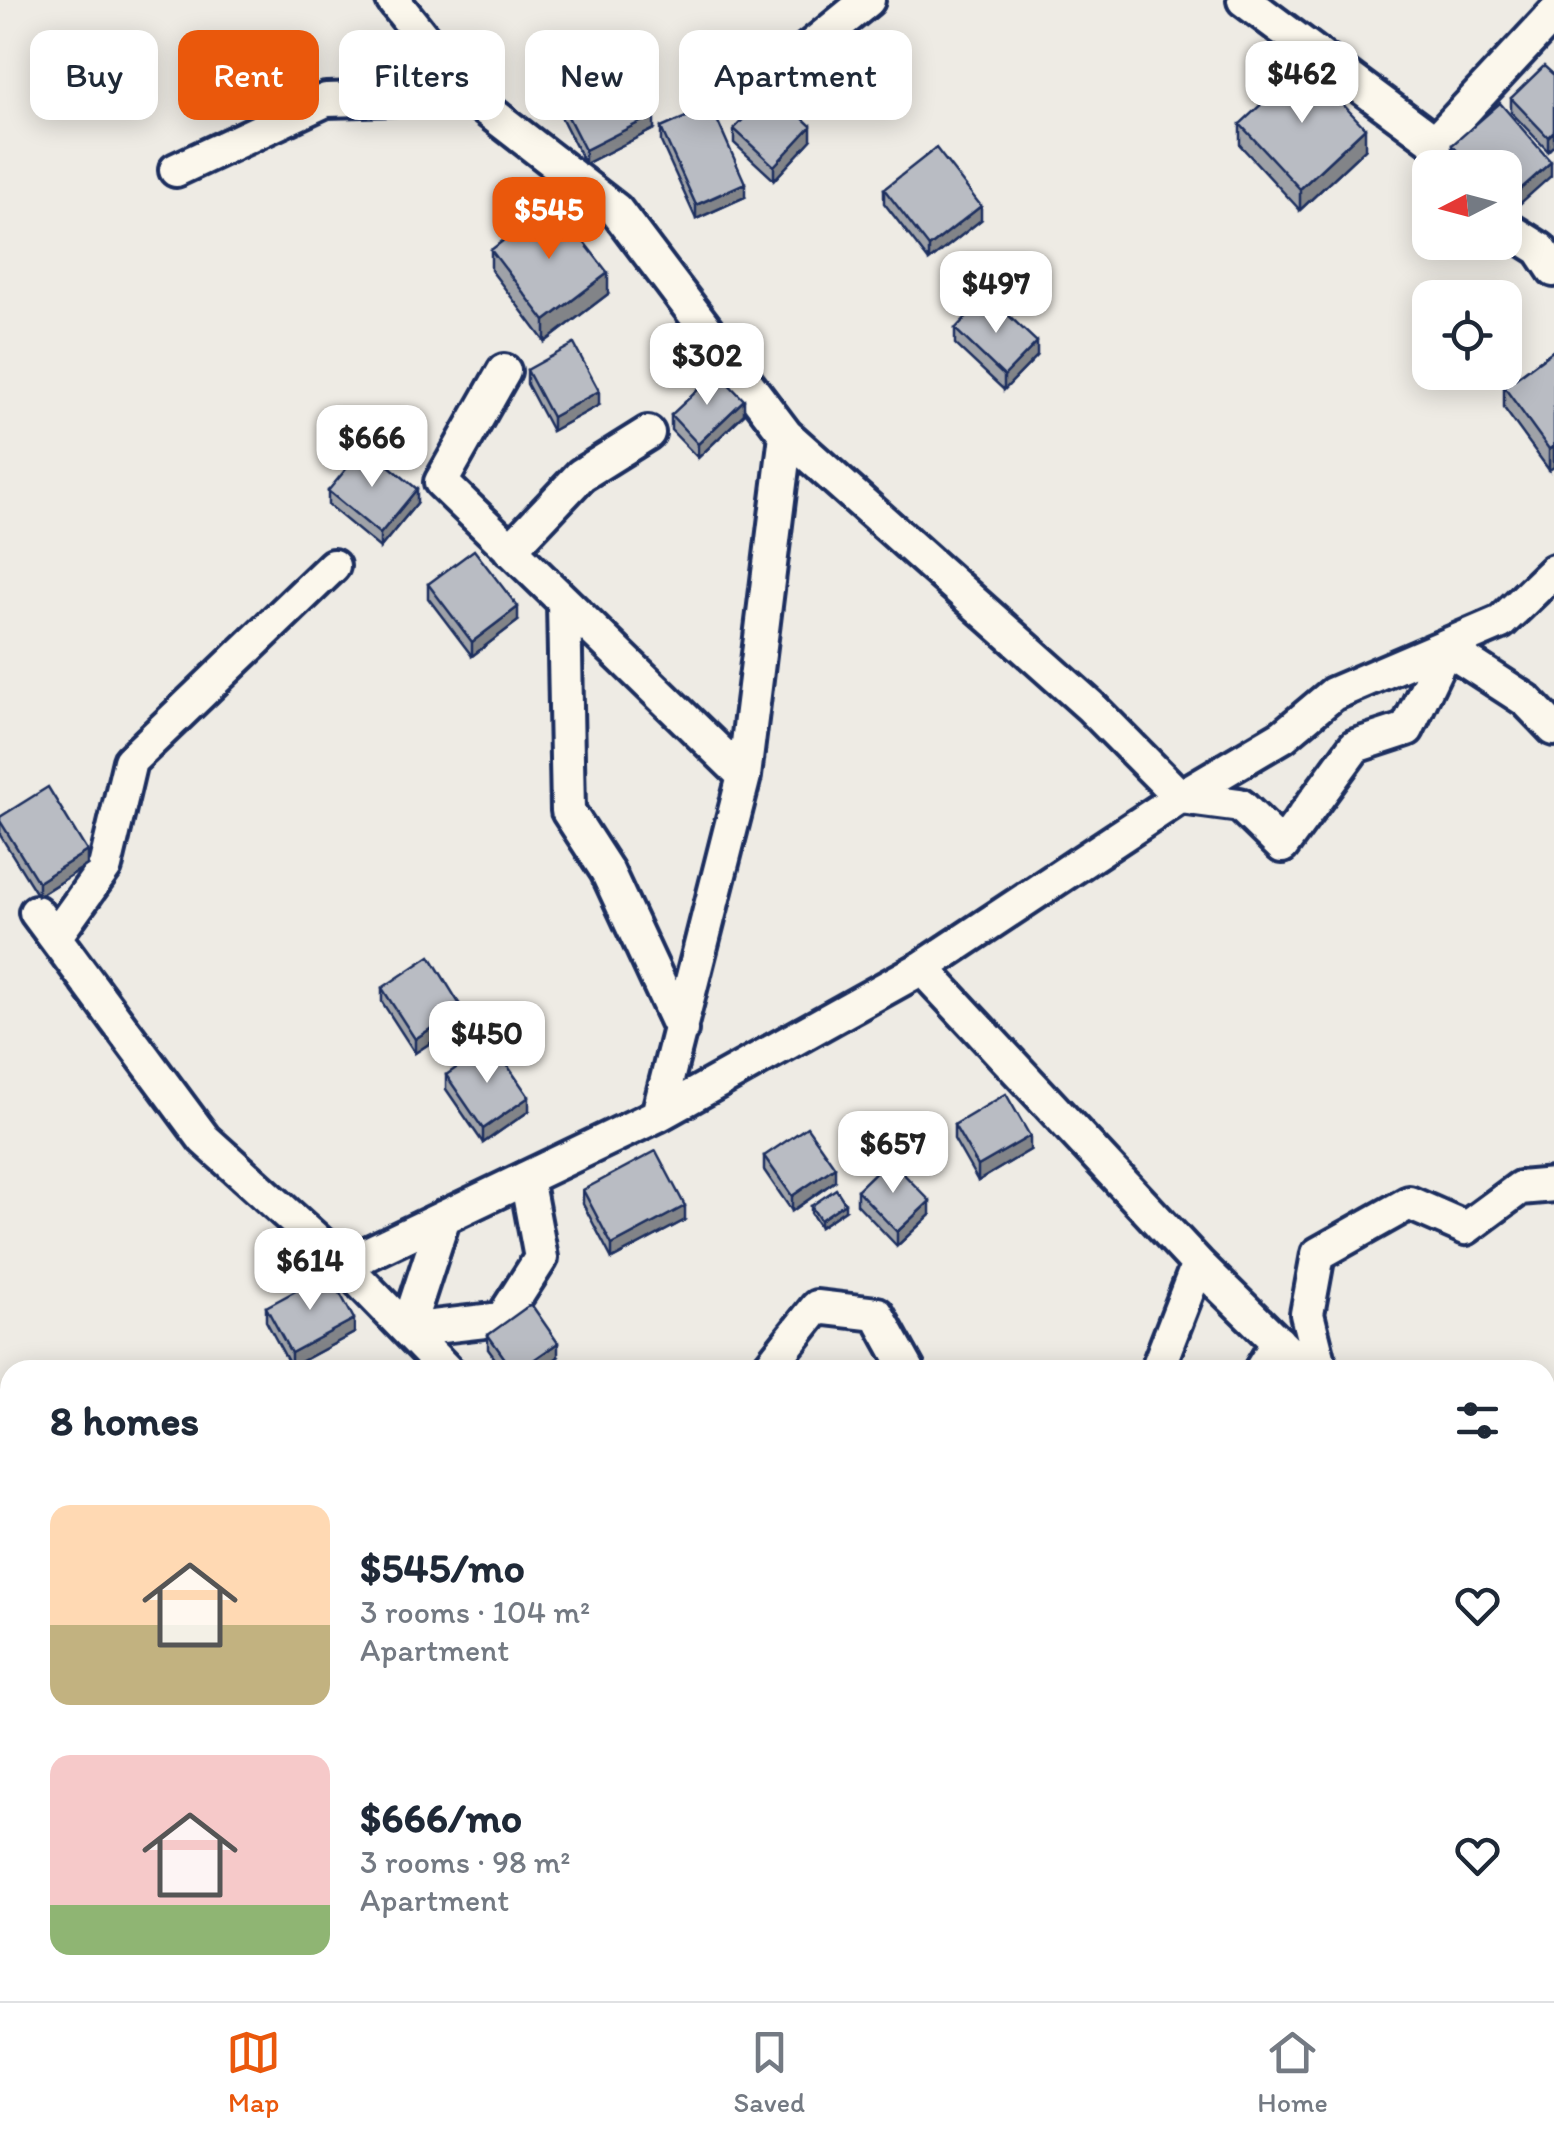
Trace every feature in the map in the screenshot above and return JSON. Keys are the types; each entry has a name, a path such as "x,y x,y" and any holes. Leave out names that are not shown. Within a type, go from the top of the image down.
{"street":[{"path":"393,0 417,30"},
{"path":"831,30 868,0"},
{"path":"1244,0 1436,150"},
{"path":"1446,150 1554,14"},
{"path":"176,170 326,100 339,100"},
{"path":"500,120 616,210 786,435 1090,706 1180,797 1240,806 1282,846 1355,746 1407,729 1446,648"},
{"path":"1522,238 1540,249 1554,270"},
{"path":"504,371 441,482 744,776"},
{"path":"510,550 581,475 648,433"},
{"path":"658,1116 744,776 786,435"},
{"path":"332,566 130,761 105,867 45,924 204,1139 344,1265 436,1360"},
{"path":"344,1265 658,1116 922,968 1180,797 1283,736 1333,694 1500,622 1551,568"},
{"path":"564,602 568,811 607,871 681,1030"},
{"path":"1446,648 1526,700 1554,729"},
{"path":"922,968 1198,1264 1269,1356"},
{"path":"407,1330 502,1319 541,1258 526,1178"},
{"path":"1318,1360 1307,1314 1318,1254 1408,1203 1466,1228 1520,1188 1554,1185"},
{"path":"407,1330 444,1217"},
{"path":"1161,1360 1198,1264"},
{"path":"775,1360 818,1307 877,1314 902,1360"}],"building":[{"path":"1305,64 1365,128 1300,189 1240,124"},
{"path":"1544,66 1554,75 1554,131 1548,137 1511,98"},
{"path":"1500,103 1551,162 1522,188 1522,150 1457,150 1452,145"},
{"path":"570,120 644,120 585,150"},
{"path":"679,120 717,120 745,183 696,205 661,128"},
{"path":"743,120 805,120 811,126 774,166 734,129"},
{"path":"936,148 981,206 929,247 884,189"},
{"path":"553,202 608,273 545,321 491,250"},
{"path":"987,295 1037,342 1004,376 955,329"},
{"path":"574,344 599,391 552,417 527,370"},
{"path":"1554,350 1554,446 1549,449 1506,390 1522,390 1522,374"},
{"path":"717,372 744,400 698,444 671,415"},
{"path":"365,446 417,489 380,534 328,491"},
{"path":"474,550 518,607 472,642 428,584"},
{"path":"48,787 87,851 38,882 0,817"},
{"path":"430,956 462,1008 415,1039 382,988"},
{"path":"492,1043 529,1097 483,1129 446,1075"},
{"path":"1006,1094 1030,1136 978,1166 954,1125"},
{"path":"807,1127 835,1167 792,1196 764,1156"},
{"path":"656,1151 685,1206 612,1245 583,1190"},
{"path":"889,1159 930,1201 897,1232 857,1190"},
{"path":"836,1189 845,1203 820,1220 811,1206"},
{"path":"329,1273 354,1319 291,1353 266,1307"},
{"path":"531,1304 558,1343 533,1360 506,1360 488,1335"}]}
